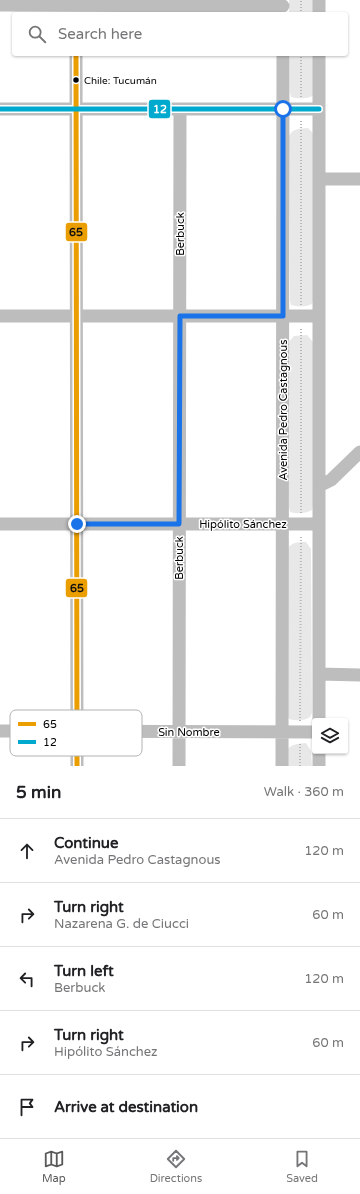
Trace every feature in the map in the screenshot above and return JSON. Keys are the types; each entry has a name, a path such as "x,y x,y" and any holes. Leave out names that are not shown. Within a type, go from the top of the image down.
{"street":[{"path":"320,0 320,12"},
{"path":"0,5 283,7"},
{"path":"76,56 77,710"},
{"name":"Avenida Pedro Castagnous","path":"282,766 283,56"},
{"path":"319,56 319,718"},
{"path":"0,109 319,109"},
{"name":"Berbuck","path":"179,766 180,109"},
{"path":"319,179 360,178"},
{"path":"0,316 319,316"},
{"path":"319,486 331,480 360,452"},
{"name":"Hipólito Sánchez","path":"0,524 319,524"},
{"path":"319,674 360,675"},
{"name":"Sin Nombre","path":"0,731 10,731"},
{"name":"Sin Nombre","path":"142,732 312,732"},
{"path":"319,754 319,766"}],"path":[{"path":"301,0 301,12"},
{"path":"300,766 301,56"}],"shaded area":[{"path":"289,0 314,0 314,12 289,12"},
{"path":"290,56 314,56 313,96 308,98 296,98 291,97"},
{"path":"308,128 314,135 314,299 312,304 307,306 299,306 291,305 290,300 289,136 294,130"},
{"path":"307,335 313,342 313,506 312,510 304,513 298,513 290,512 289,507 288,343 294,336"},
{"path":"306,542 311,549 312,713 308,718 297,720 289,719 287,714 287,550 290,545"},
{"path":"306,743 311,751 312,766 287,766 287,755 289,748 291,746"}],"transit line":[{"name":"65","path":"76,56 77,710"},
{"name":"12","path":"0,109 319,109"},
{"name":"65","path":"77,756 77,766"}],"place":[{"name":"Chile: Tucumán","path":"76,80"}],"route":[{"path":"77,524 179,524 180,316 283,316 283,109"}]}
